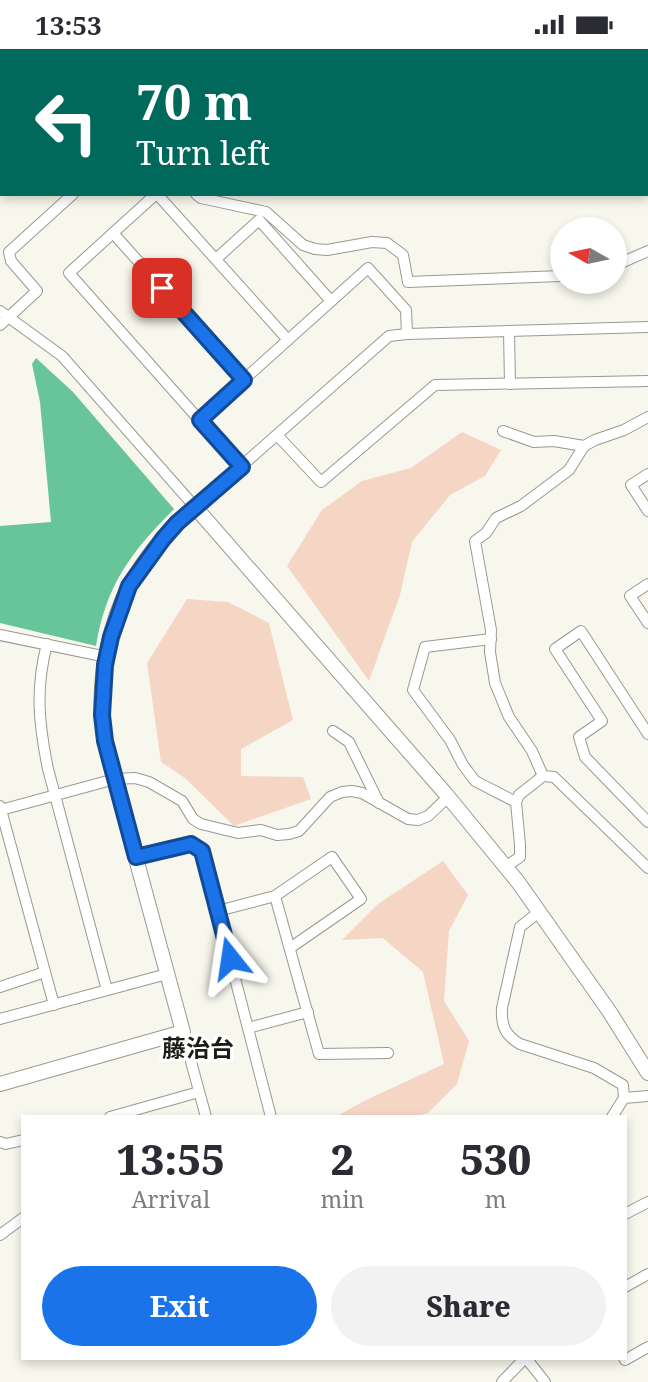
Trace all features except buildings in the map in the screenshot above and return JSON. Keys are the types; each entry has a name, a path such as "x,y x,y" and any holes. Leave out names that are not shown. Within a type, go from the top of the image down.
{"street":[{"path":"71,196 9,252 10,261 37,291 3,318 62,356 449,797 518,882 609,1011 648,1073"},
{"path":"155,196 68,273 242,467"},
{"path":"159,196 288,340"},
{"path":"198,196 266,212 303,246 315,249 327,250 372,242 387,243 403,255 408,282 550,276"},
{"path":"216,259 259,220 331,301"},
{"path":"113,233 244,380"},
{"path":"627,260 648,251"},
{"path":"200,420 368,268 405,310 407,334"},
{"path":"205,1115 105,741 102,689 119,611 129,586 177,523 389,337 407,334 648,327"},
{"path":"509,331 510,384"},
{"path":"277,435 321,482 435,385 648,381"},
{"path":"543,776 532,751 509,717 495,683 490,652 491,630 475,541 486,533 496,518 521,506 569,470 584,446 648,417"},
{"path":"503,431 534,442 554,441 584,446"},
{"path":"648,474 631,485 648,511"},
{"path":"648,584 630,596 648,623"},
{"path":"648,734 581,631 555,649 602,722 579,737 585,757 648,822"},
{"path":"0,635 107,657"},
{"path":"491,639 425,647 413,690 450,740 475,781 516,802"},
{"path":"47,644 38,710 41,735 107,990"},
{"path":"333,731 349,742 379,803"},
{"path":"505,867 520,857 516,802 519,795 543,776 554,777 648,868"},
{"path":"54,1005 13,854 3,827 1,808 115,779 135,778 149,782 182,801 193,819 201,824 238,833 261,830 277,835 299,831 330,797 342,792 362,793 408,819 418,820 428,816 449,797"},
{"path":"136,857 191,844 202,851 270,1115"},
{"path":"0,858 13,854"},
{"path":"218,911 275,896 332,857 361,899 290,948"},
{"path":"275,896 319,1054 388,1053"},
{"path":"539,912 520,927 501,1021 512,1039 520,1044 594,1068 623,1085 624,1098 613,1115"},
{"path":"0,987 45,972"},
{"path":"0,1020 167,974"},
{"path":"248,1028 308,1012"},
{"path":"0,1084 183,1033"},
{"path":"125,1115 147,1112 199,1093"},
{"path":"624,1098 648,1095"},
{"path":"0,1142 6,1144 21,1140"},
{"path":"627,1213 647,1205"},
{"path":"0,1235 21,1219"},
{"path":"627,1286 648,1274"},
{"path":"627,1359 648,1347"},
{"path":"502,1382 524,1360"},
{"path":"528,1360 545,1382"}],"shaded area":[{"path":"36,358 73,392 174,509 145,540 123,571 106,605 96,646 0,623 0,526 51,522 40,402 32,364"},
{"path":"462,432 501,450 485,476 450,495 412,542 400,595 369,681 287,566 322,510 362,481 411,468"},
{"path":"187,599 228,602 269,623 293,720 241,749 241,776 303,777 311,799 234,826 185,778 161,762 147,663"},
{"path":"443,861 468,895 449,931 444,1001 469,1041 457,1084 428,1113 421,1115 339,1115 444,1064 423,972 383,938 342,940 378,904"}],"district":[{"name":"藤治台","path":"198,1049"}],"route":[{"path":"162,288 244,380 200,420 242,467 177,523 129,586 111,637 105,665 102,715 105,741 136,857 191,844 202,851 230,958"}]}
